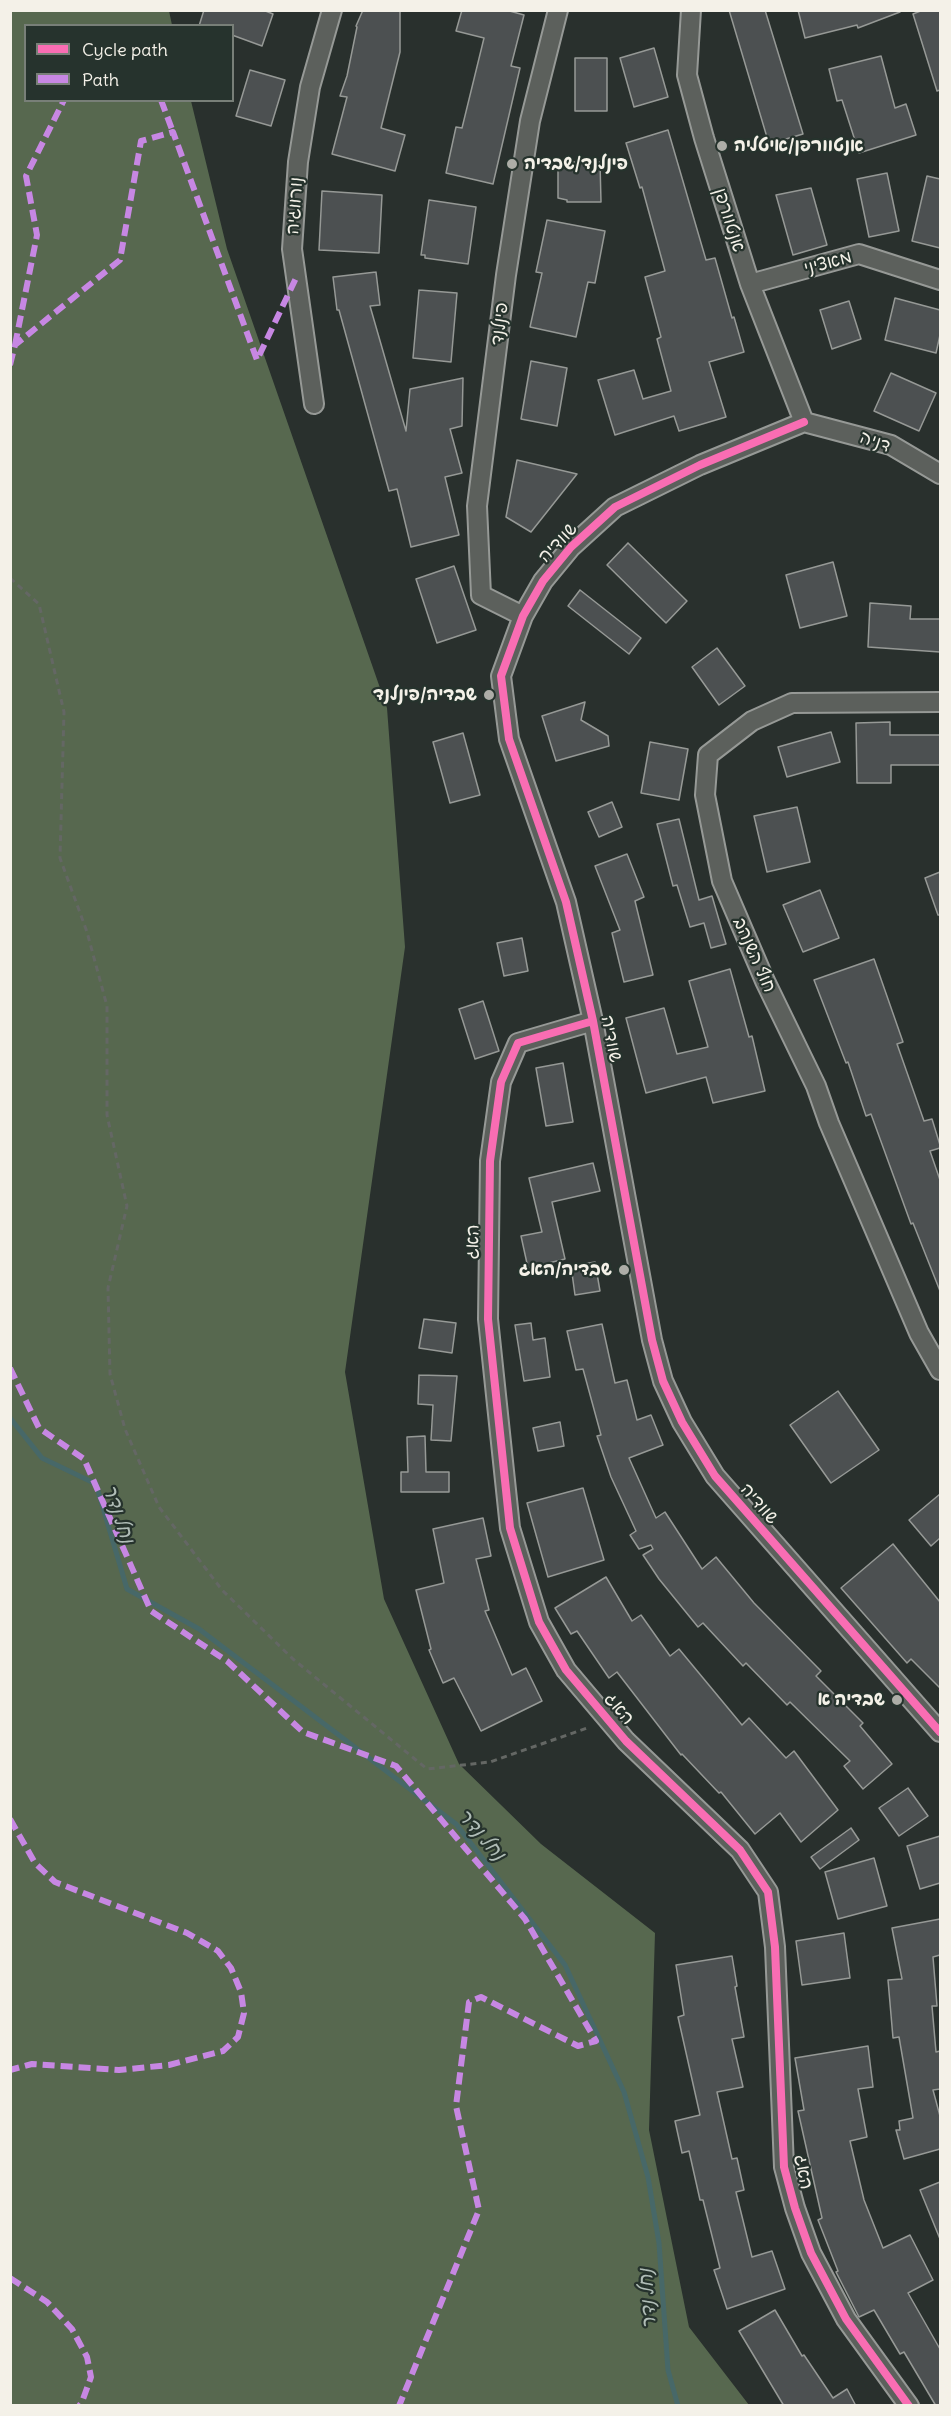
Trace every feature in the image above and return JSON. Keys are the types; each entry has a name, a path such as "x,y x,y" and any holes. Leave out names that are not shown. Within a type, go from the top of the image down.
{"street":[{"name":"נורווגיה","path":"314,404 292,249 298,162 310,87 332,10"},
{"name":"פינלנד","path":"523,616 481,595 477,506 506,275 530,121 558,10"},
{"name":"אנטוורפן","path":"692,10 687,75 704,138 750,284 804,422"},
{"name":"מאציני","path":"750,284 859,254 940,280"},
{"name":"שוודיה","path":"804,422 700,465 615,507 571,547 543,580 523,616 501,675 509,739 566,902 593,1021 652,1340 663,1381 682,1422 714,1476 940,1732"},
{"name":"דניה","path":"804,422 891,445 940,474"},
{"name":"חוף השנהב","path":"940,702 792,703 752,721 708,755 705,795 722,881 765,981 816,1086 829,1123 919,1333 940,1370"},
{"name":"האג","path":"593,1021 518,1043 501,1082 490,1161 488,1319 510,1528 539,1622 566,1670 626,1741 740,1850 768,1892 776,1947 784,2167 795,2208 811,2253 846,2319 909,2406"}],"path":[{"path":"10,578 39,604 64,712 60,858 87,932 107,1006 106,1115 128,1206 108,1287 110,1374 125,1429 159,1507 222,1590 238,1606 293,1659 427,1769 490,1762 609,1720"}],"green space":[{"path":"11,10 169,11 172,24 24,24 24,102 191,102 227,249 387,708 405,947 345,1372 384,1599 459,1764 541,1844 655,1933 649,2130 689,2327 749,2405 11,2405"}],"building":[{"path":"204,10 263,10 273,14 262,46 234,36 234,24 200,24"},
{"path":"363,10 400,10 400,52 381,128 405,135 395,171 332,154 347,97 340,96 347,76 356,26"},
{"path":"462,10 506,10 524,15 511,66 520,68 493,184 446,173 456,127 462,128 484,38 456,31"},
{"path":"729,10 765,10 803,134 769,144"},
{"path":"798,10 900,10 900,12 858,28 857,25 805,38"},
{"path":"923,10 940,10 940,90 937,91 913,14"},
{"path":"654,48 668,97 634,107 620,58"},
{"path":"881,56 895,108 906,104 916,135 859,153 842,100 837,101 829,69"},
{"path":"575,58 607,58 607,111 575,111"},
{"path":"250,70 285,80 271,126 236,116"},
{"path":"668,130 706,260 715,258 744,352 709,362 726,417 679,431 674,416 615,435 598,380 634,370 643,399 671,391 657,339 661,337 645,277 665,271 642,187 640,188 626,143"},
{"path":"558,162 600,162 601,202 567,202 567,200 558,198"},
{"path":"887,173 899,231 869,237 857,179"},
{"path":"927,176 940,179 940,248 912,241"},
{"path":"811,188 827,245 793,255 776,195"},
{"path":"322,191 382,195 379,253 319,250"},
{"path":"429,200 476,207 468,264 425,258 425,255 421,255"},
{"path":"547,220 605,231 595,283 588,282 576,337 530,327 542,273 536,272"},
{"path":"376,272 380,305 370,306 406,431 410,389 463,378 462,426 450,429 462,473 445,477 459,535 411,547 397,489 389,491 339,310 337,310 333,277"},
{"path":"419,290 457,293 451,362 413,358"},
{"path":"895,298 940,310 940,335 936,353 885,340"},
{"path":"849,301 861,339 832,349 820,310"},
{"path":"531,361 567,368 557,426 521,419"},
{"path":"891,373 936,393 919,431 874,411"},
{"path":"517,460 577,474 531,532 506,517"},
{"path":"628,543 687,601 666,623 607,565"},
{"path":"833,562 847,616 800,628 786,575"},
{"path":"454,566 476,630 437,643 416,579"},
{"path":"580,590 641,638 629,654 568,606"},
{"path":"870,603 911,606 910,619 940,619 940,652 868,647"},
{"path":"717,648 745,686 719,705 692,667"},
{"path":"585,702 581,720 608,736 609,746 556,761 542,716"},
{"path":"890,722 890,735 940,735 940,765 891,765 891,783 857,783 856,723"},
{"path":"831,732 840,762 787,777 778,747"},
{"path":"463,733 480,795 450,803 433,742"},
{"path":"650,742 688,749 679,800 641,793"},
{"path":"612,802 622,827 599,837 588,812"},
{"path":"797,807 810,862 767,872 754,816"},
{"path":"679,819 699,900 712,896 726,944 711,948 704,923 690,927 677,885 673,886 657,824"},
{"path":"627,854 644,897 635,901 653,975 624,982 612,933 620,930 595,866"},
{"path":"940,872 940,915 938,915 925,878"},
{"path":"820,890 839,938 803,952 783,905"},
{"path":"522,938 528,971 504,976 497,943"},
{"path":"874,959 903,1042 897,1044 924,1121 932,1119 940,1145 940,1148 930,1151 940,1180 940,1291 913,1223 911,1224 871,1114 866,1116 848,1062 846,1063 814,980"},
{"path":"730,969 749,1037 752,1036 765,1091 713,1103 706,1077 646,1093 626,1018 664,1008 677,1054 708,1047 689,981"},
{"path":"483,1001 499,1051 475,1059 459,1009"},
{"path":"563,1063 573,1122 546,1126 536,1068"},
{"path":"593,1163 600,1191 552,1202 565,1259 528,1268 521,1236 542,1232 529,1178"},
{"path":"595,1262 600,1291 575,1295 571,1266"},
{"path":"424,1319 456,1323 452,1353 419,1348"},
{"path":"531,1323 533,1340 545,1338 550,1377 524,1381 515,1325"},
{"path":"602,1324 615,1383 627,1380 637,1420 651,1415 663,1445 629,1458 656,1518 665,1512 702,1569 716,1557 754,1603 821,1671 816,1676 863,1723 860,1726 892,1764 863,1789 844,1766 850,1761 790,1702 787,1705 746,1663 743,1666 703,1623 698,1627 659,1579 643,1555 653,1549 651,1545 639,1549 630,1535 636,1531 611,1477 597,1436 601,1435 583,1369 576,1370 567,1331"},
{"path":"419,1375 457,1376 451,1441 431,1440 433,1405 418,1404"},
{"path":"838,1391 879,1450 831,1483 790,1425"},
{"path":"560,1422 564,1446 538,1451 533,1428"},
{"path":"425,1436 426,1472 449,1472 449,1492 401,1492 401,1472 408,1472 407,1437"},
{"path":"583,1488 604,1560 548,1577 527,1503"},
{"path":"940,1494 940,1538 931,1546 909,1520"},
{"path":"483,1518 491,1556 476,1559 489,1610 485,1611 512,1675 526,1668 542,1701 481,1731 454,1678 443,1683 429,1650 431,1649 416,1590 444,1583 433,1529"},
{"path":"893,1544 940,1602 940,1688 911,1659 907,1663 841,1588"},
{"path":"606,1577 632,1621 641,1615 670,1656 679,1649 742,1725 749,1718 786,1758 794,1751 838,1810 801,1842 780,1813 755,1834 721,1792 719,1793 681,1755 617,1672 609,1678 577,1631 571,1634 555,1608"},
{"path":"908,1788 928,1816 899,1836 879,1808"},
{"path":"851,1828 859,1840 820,1869 811,1857"},
{"path":"940,1836 940,1883 920,1889 907,1846"},
{"path":"874,1858 887,1906 838,1919 825,1872"},
{"path":"940,1919 940,1955 933,1957 937,2006 932,2006 936,2052 940,2051 940,2089 933,2090 940,2116 940,2149 904,2159 896,2130 900,2130 899,2121 913,2118 899,2037 893,2038 888,1980 902,1979 892,1928"},
{"path":"844,1933 850,1978 802,1985 796,1941"},
{"path":"732,1956 744,2037 732,2039 743,2087 717,2092 732,2159 737,2158 744,2190 736,2192 752,2257 772,2251 785,2289 727,2309 714,2270 720,2268 703,2200 700,2200 689,2151 682,2153 675,2121 700,2115 678,2017 684,2015 676,1965"},
{"path":"868,2046 873,2087 858,2089 867,2137 850,2141 864,2200 883,2248 910,2235 933,2280 908,2293 940,2349 940,2406 936,2406 904,2352 900,2354 874,2310 859,2317 836,2272 838,2271 818,2220 822,2218 798,2111 804,2110 795,2058"},
{"path":"940,2182 940,2239 920,2190"},
{"path":"775,2310 802,2356 804,2355 833,2398 847,2389 856,2406 784,2406 739,2331"}],"waterway":[{"name":"נחל נדר","path":"10,1418 42,1458 96,1484 127,1589 199,1629 456,1824 565,1965 624,2092 648,2177 659,2243 668,2370 678,2406"}],"marked path":[{"path":"15,345 37,235 26,176 63,102"},
{"path":"162,102 173,132"},
{"path":"10,365 15,345 120,260 141,141 173,132 257,360 296,278"},
{"path":"10,1368 39,1428 84,1459 151,1611 227,1661 303,1732 396,1766 525,1919 596,2041 578,2046 481,1997 469,2002 456,2106 479,2210 399,2406"},
{"path":"10,1819 35,1863 55,1882 187,1933 218,1951 231,1968 241,1992 244,2013 238,2037 223,2051 169,2065 119,2070 32,2064 10,2070"},
{"path":"10,2278 47,2302 72,2329 87,2357 91,2377 79,2406"}],"cycle path":[{"path":"804,422 700,465 615,507 571,547 543,581 523,616 501,676 509,739 566,902 593,1021 652,1340 663,1381 682,1422 715,1476 940,1732"},
{"path":"593,1021 518,1043 501,1082 490,1161 488,1319 510,1528 539,1622 566,1670 626,1741 740,1850 768,1892 775,1947 784,2167 795,2208 811,2253 846,2319 909,2406"}],"place":[{"name":"אנטוורפן/איטליה","path":"722,146"},
{"name":"פינלנד/שבדיה","path":"512,164"},
{"name":"שבדיה/פינלנד","path":"489,695"},
{"name":"שבדיה/האג","path":"624,1270"},
{"name":"שבדיה א","path":"897,1700"}]}
